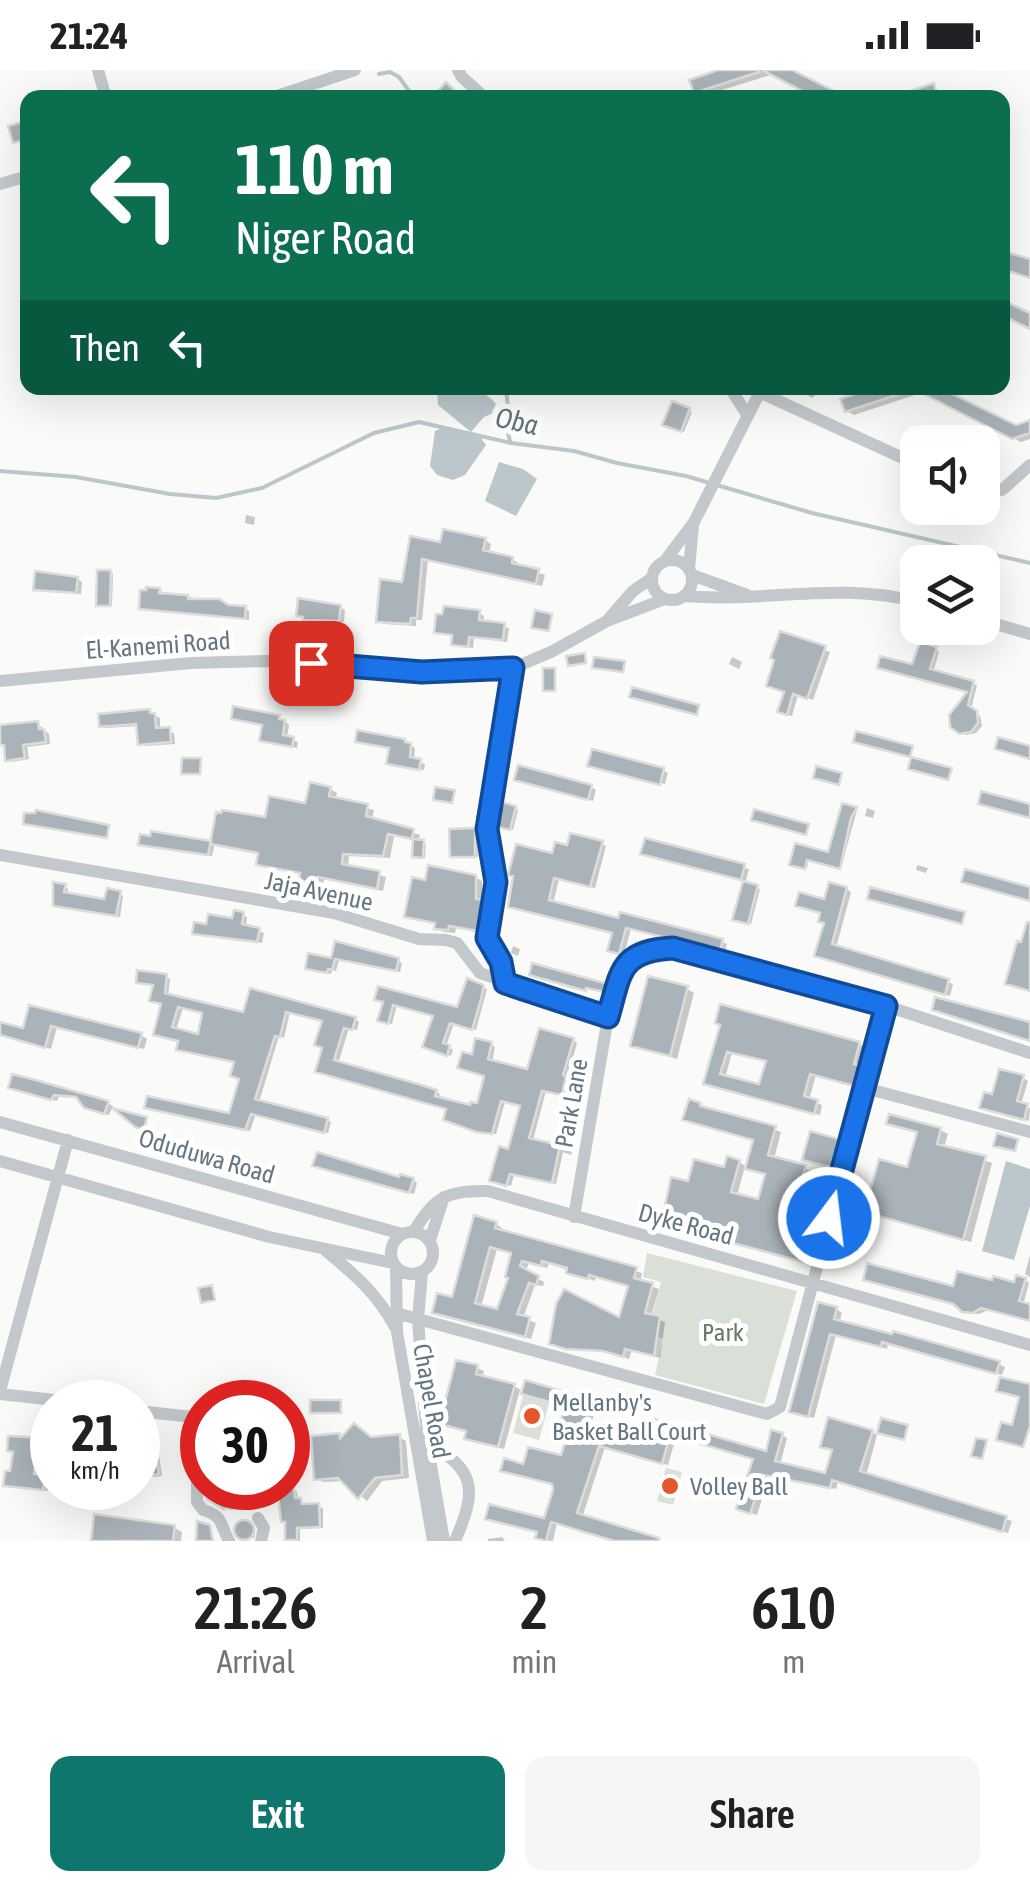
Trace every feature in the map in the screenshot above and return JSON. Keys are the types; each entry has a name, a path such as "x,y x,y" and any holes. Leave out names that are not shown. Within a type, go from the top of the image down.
{"street":[{"path":"295,90 355,70"},
{"path":"458,70 475,90"},
{"path":"734,395 748,416"},
{"path":"758,395 694,522 652,578 654,590 665,599 818,592 870,593 900,599"},
{"path":"771,395 900,457"},
{"path":"1000,490 1030,465"},
{"path":"685,596 690,589 694,522"},
{"path":"664,562 678,560 690,572 750,596"},
{"name":"El-Kanemi Road","path":"607,621 633,592 652,578"},
{"name":"El-Kanemi Road","path":"0,681 190,663 266,661 422,672 513,668 607,621 665,599"},
{"path":"1000,625 1030,634"},
{"path":"505,983 501,962 487,938 496,882 487,829 513,668"},
{"name":"Jaja Avenue","path":"0,854 334,913 419,939 446,940 457,943 480,973 608,1017"},
{"name":"Park Lane","path":"574,1216 608,1017 622,967 645,950 673,948 886,1006"},
{"path":"396,1313 774,1413 780,1406 886,1006 1030,1053"},
{"path":"865,1088 1030,1132"},
{"name":"Oduduwa Road","path":"0,1122 408,1232"},
{"path":"30,1396 0,1392 68,1140"},
{"path":"0,1161 269,1237 395,1265 408,1274 422,1272 432,1260 430,1240 445,1194"},
{"name":"Dyke Road","path":"445,1194 488,1191 1030,1346"},
{"path":"395,1265 392,1243 445,1194"},
{"path":"408,1232 430,1240"},
{"path":"323,1248 366,1284 382,1302 398,1332"},
{"name":"Chapel Road","path":"395,1265 398,1332 433,1541"},
{"name":"Chapel Road","path":"422,1272 418,1320 427,1442 444,1541"},
{"path":"427,1442 451,1456 468,1477 471,1493 456,1541"},
{"path":"203,1510 224,1520 229,1541"},
{"path":"258,1518 264,1528 261,1541"}],"green space":[{"name":"Park","path":"647,1253 797,1291 764,1404 655,1375 663,1339 648,1333 661,1282 643,1277"},
{"name":"Mellanby's Basket Ball Court","path":"524,1392 550,1399 539,1440 513,1433"},
{"name":"Volley Ball","path":"666,1468 682,1472 673,1505 657,1501"}],"shaded area":[{"path":"437,395 485,395 496,404 471,432 438,405"},
{"path":"444,427 481,438 486,445 465,475 453,480 437,475 430,466 435,431"},
{"path":"499,462 523,469 537,479 516,516 485,501"},
{"path":"1006,1161 1030,1169 1030,1206 1014,1260 982,1251"}],"building":[{"path":"718,70 759,72 703,90 693,90 689,80"},
{"path":"762,70 792,70 832,90 801,90"},
{"path":"934,83 936,90 913,90"},
{"path":"20,122 20,141 13,143 8,126"},
{"path":"1010,253 1030,259 1030,278 1010,272"},
{"path":"1010,304 1030,313 1030,329 1010,319"},
{"path":"852,395 896,395 845,412 840,399"},
{"path":"926,395 954,395 1016,425 1030,420 1030,433 1012,439 1000,433 1000,425 985,425"},
{"path":"672,401 690,408 681,432 662,425"},
{"path":"443,529 486,538 483,550 513,557 512,563 539,569 536,584 422,559 417,618 411,618 410,624 376,622 380,579 402,582 410,536 440,542"},
{"path":"97,570 111,570 110,606 96,606"},
{"path":"35,571 78,577 76,593 33,590"},
{"path":"160,588 159,593 188,595 188,599 219,599 229,605 246,606 245,619 139,609 140,590"},
{"path":"298,598 341,605 339,621 303,620 296,616"},
{"path":"444,606 480,610 479,620 505,623 503,640 469,637 468,647 451,645 452,635 434,633 436,614 442,614"},
{"path":"535,610 552,614 549,631 531,628"},
{"path":"780,631 826,646 807,699 793,694 787,715 777,712 784,692 766,686 774,660 770,658"},
{"path":"919,645 930,645 937,647 930,669 974,681 968,705 977,711 978,723 971,732 959,734 950,727 949,715 967,692 877,668 880,656 912,664"},
{"path":"585,653 586,663 568,666 566,656"},
{"path":"594,657 625,661 623,672 592,668"},
{"path":"543,668 555,668 555,691 543,691"},
{"path":"632,687 699,705 697,715 629,697"},
{"path":"233,706 280,715 279,719 285,720 283,735 294,737 292,747 259,741 262,725 231,719"},
{"path":"150,709 150,713 155,713 156,728 170,727 171,742 138,745 136,724 99,727 98,714"},
{"path":"38,721 46,742 23,745 25,758 5,761 0,725"},
{"path":"357,730 405,739 411,743 410,757 421,759 419,770 386,764 389,748 355,742"},
{"path":"856,731 913,746 910,757 853,742"},
{"path":"998,737 1030,746 1030,759 995,749"},
{"path":"592,749 664,768 660,785 587,766"},
{"path":"911,757 952,768 948,780 908,769"},
{"path":"182,758 201,758 200,774 181,774"},
{"path":"518,765 592,785 588,800 514,780"},
{"path":"816,766 842,773 839,785 813,778"},
{"path":"310,782 331,787 329,796 368,804 366,816 414,829 412,839 388,834 383,856 343,854 342,864 380,871 377,889 318,877 316,884 299,880 300,873 256,865 258,853 210,844 216,812 265,817 269,796 305,803"},
{"path":"435,787 455,790 452,803 433,800"},
{"path":"981,791 1030,804 1030,818 978,804"},
{"path":"502,802 516,806 510,830 498,827"},
{"path":"842,803 857,807 840,869 807,860 805,869 789,865 795,843 828,852"},
{"path":"754,809 809,824 806,835 751,820"},
{"path":"36,810 109,825 107,838 23,824 24,813"},
{"path":"475,828 475,857 450,857 449,829"},
{"path":"151,831 211,841 208,855 138,845 140,834 150,836"},
{"path":"570,833 603,841 590,887 554,878 549,900 618,918 620,912 723,939 720,951 626,928 619,954 607,951 612,933 508,907 513,876 508,875 516,844 552,853 555,842 567,845"},
{"path":"645,838 745,864 741,880 640,854"},
{"path":"413,839 424,840 423,858 412,857"},
{"path":"428,865 476,875 476,899 483,900 478,931 449,926 448,930 434,929 435,923 404,917 412,877 425,880"},
{"path":"965,869 1030,887 1030,901 961,882"},
{"path":"743,881 758,885 748,924 732,920"},
{"path":"53,882 66,884 64,892 104,899 107,888 121,891 116,916 53,906"},
{"path":"829,882 847,887 832,944 949,979 945,995 814,956 824,923 818,922 820,913 795,906 799,892 824,899"},
{"path":"870,887 965,912 962,924 867,899"},
{"path":"234,910 244,912 242,924 260,928 257,942 192,934 194,922 206,924 208,914 232,918"},
{"path":"1027,922 1030,991 1005,984 1017,941 1021,942"},
{"path":"335,941 399,958 396,971 335,959 327,973 305,969 308,953 331,958"},
{"path":"532,963 608,984 605,992 586,991 529,975"},
{"path":"137,970 167,974 165,993 243,1012 250,988 356,1017 352,1030 344,1028 334,1060 425,1086 437,1090 435,1096 470,1105 477,1103 484,1076 457,1068 462,1052 472,1054 475,1038 492,1042 488,1059 527,1069 539,1028 574,1038 563,1075 566,1076 562,1095 542,1091 529,1138 560,1145 552,1183 510,1174 506,1186 489,1181 499,1146 508,1149 520,1106 501,1101 492,1134 476,1132 443,1120 446,1109 315,1072 322,1048 314,1045 322,1021 286,1012 255,1099 328,1118 324,1133 251,1114 245,1130 144,1108 147,1096 229,1113 239,1079 230,1076 234,1062 176,1050 178,1041 153,1035 161,1004 149,1001 153,985 136,983","holes":["178,1007 202,1013 198,1034 172,1027"]},
{"path":"648,976 688,986 670,1056 630,1046"},
{"path":"467,978 484,985 481,999 472,1030 450,1023 443,1043 450,1045 447,1056 422,1047 433,1016 393,1005 388,1024 377,1021 383,1002 374,1000 378,986 457,1007"},
{"path":"935,997 1030,1022 1030,1041 932,1010"},
{"path":"720,1004 860,1042 854,1064 860,1065 854,1086 810,1074 804,1096 818,1100 814,1114 703,1084 720,1025 715,1023","holes":["727,1052 766,1061 759,1084 720,1074"]},
{"path":"29,1005 142,1033 138,1048 51,1026 45,1048 0,1035 0,1022 23,1028"},
{"path":"999,1069 1024,1075 1017,1101 1028,1104 1024,1120 979,1108 984,1092 992,1094"},
{"path":"12,1074 109,1101 104,1114 84,1108 76,1097 54,1095 51,1100 8,1088"},
{"path":"689,1099 701,1103 700,1106 776,1126 768,1155 806,1165 795,1204 809,1207 800,1241 805,1243 800,1261 661,1224 671,1177 688,1181 694,1159 724,1167 727,1156 740,1160 731,1192 758,1199 765,1174 745,1169 753,1140 682,1120"},
{"path":"112,1108 147,1117 144,1131 135,1127"},
{"path":"889,1114 941,1128 937,1144 986,1156 963,1240 864,1212 879,1159 907,1167 917,1132 886,1124"},
{"path":"810,1131 839,1139 831,1167 802,1160"},
{"path":"997,1133 1018,1139 1015,1151 993,1146"},
{"path":"317,1152 414,1178 409,1193 312,1166"},
{"path":"474,1215 497,1222 495,1228 637,1267 634,1278 653,1283 645,1313 660,1316 654,1356 625,1349 623,1357 549,1344 556,1304 564,1289 619,1317 628,1286 589,1275 588,1279 576,1276 566,1273 567,1268 542,1261 541,1266 522,1261 520,1266 539,1276 536,1285 529,1283 517,1314 530,1317 525,1337 432,1313 437,1293 452,1297","holes":["490,1247 511,1253 505,1277 508,1278 497,1309 475,1303"]},
{"path":"867,1263 953,1286 957,1271 992,1280 993,1276 1014,1282 1016,1275 1026,1278 1019,1301 1030,1304 1030,1321 981,1308 973,1313 962,1312 953,1304 863,1280"},
{"path":"212,1285 215,1300 201,1303 198,1288"},
{"path":"818,1302 837,1307 834,1319 1000,1361 996,1374 882,1342 881,1347 830,1334 808,1417 789,1412"},
{"path":"456,1360 478,1365 476,1374 515,1384 498,1447 464,1439 466,1431 439,1424"},
{"path":"1000,1377 1030,1384 1030,1426 1023,1447 996,1440 1001,1422 1012,1425 1019,1397 996,1391"},
{"path":"525,1380 579,1396 580,1390 593,1394 585,1425 648,1443 655,1419 766,1451 771,1430 783,1433 775,1461 825,1473 832,1450 820,1447 828,1417 873,1430 860,1471 1007,1516 1002,1532 832,1480 830,1488 763,1475 750,1514 736,1509 753,1459 670,1435 662,1464 599,1446 577,1513 659,1541 614,1541 551,1522 546,1541 535,1538 537,1532 485,1519 489,1504 544,1518 553,1490 552,1484 500,1471 504,1458 523,1464 528,1447 561,1455 567,1436 557,1434 565,1406 521,1394"},
{"path":"310,1400 341,1400 341,1413 310,1413"},
{"path":"881,1418 908,1425 904,1440 877,1433"},
{"path":"354,1423 371,1437 400,1434 402,1475 375,1478 358,1499 338,1478 314,1480 311,1436 340,1433 340,1438"},
{"path":"8,1436 30,1437 30,1489 3,1486 13,1452 7,1451"},
{"path":"976,1438 987,1440 982,1459 971,1456"},
{"path":"319,1503 320,1527 297,1528 297,1540 285,1540 285,1522 281,1522 280,1510 310,1510 310,1504"},
{"path":"94,1514 175,1525 173,1541 91,1541"},
{"path":"244,1520 254,1530 244,1540 234,1530"},
{"path":"197,1521 210,1525 213,1541 196,1541"}],"waterway":[{"path":"379,74 390,72 408,90"},
{"path":"506,395 510,441"},
{"name":"Oba","path":"0,471 76,477 216,498 262,488 374,433 419,422 686,476 812,513 1030,563"}],"place":[{"name":"Mellanby's Basket Ball Court","path":"532,1416"},
{"name":"Volley Ball","path":"670,1486"}],"route":[{"path":"311,663 422,672 513,668 487,829 496,882 487,938 501,962 505,983 608,1017 622,967 645,950 673,948 886,1006 829,1218"}]}
